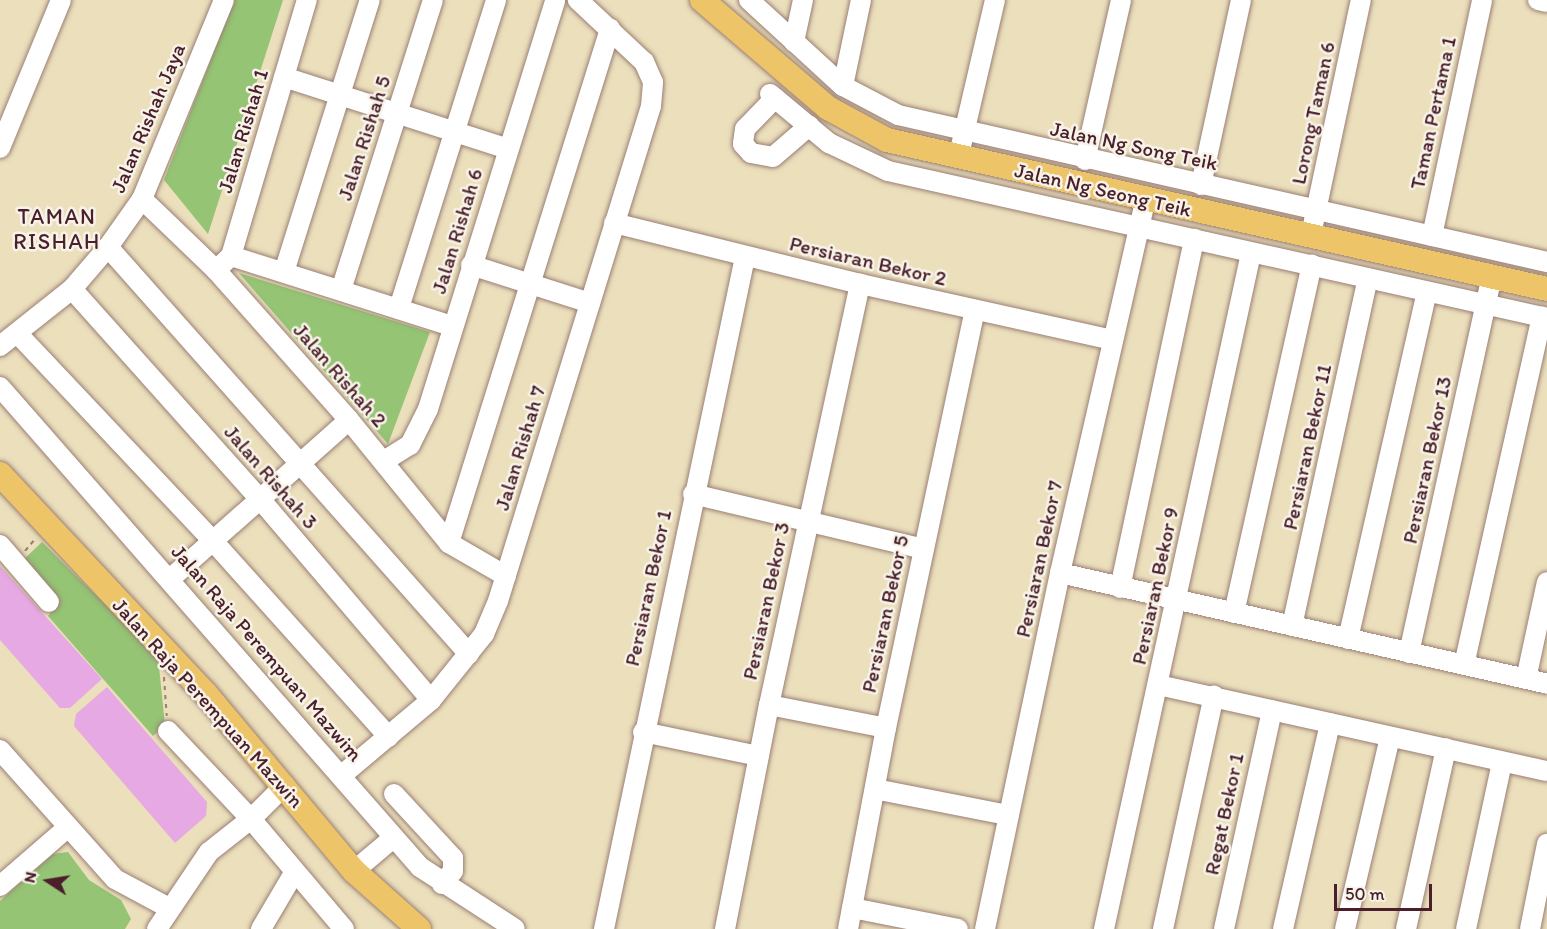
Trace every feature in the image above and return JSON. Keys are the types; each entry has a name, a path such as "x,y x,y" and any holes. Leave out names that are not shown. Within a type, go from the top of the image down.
{"main road":[{"name":"Jalan Ng Seong Teik","path":"702,0 806,91 850,123 887,140 1145,201 1492,277 1546,284"},
{"name":"Jalan Raja Perempuan Mazwin","path":"0,474 161,647 285,785 354,871 419,929"}],"street":[{"path":"0,148 8,106 61,0"},
{"name":"Jalan Rishah Jaya","path":"0,346 72,289 108,247 142,199 224,0"},
{"name":"Jalan Rishah 1","path":"231,256 307,0"},
{"path":"284,272 370,0"},
{"name":"Jalan Rishah 5","path":"341,290 433,0"},
{"path":"399,308 496,0"},
{"name":"Jalan Rishah 6","path":"384,461 410,445 420,432 555,0"},
{"path":"449,543 610,28 578,0"},
{"path":"725,20 738,0"},
{"name":"Jalan Ng Song Teik","path":"749,0 843,86 880,109 965,133 1316,213 1547,262"},
{"path":"794,42 803,0"},
{"path":"843,86 861,0"},
{"path":"958,157 995,0"},
{"path":"1084,160 1121,0"},
{"path":"1201,185 1241,0"},
{"name":"Lorong Taman 6","path":"1311,237 1361,0"},
{"name":"Taman Pertama 1","path":"1431,236 1482,0"},
{"name":"Jalan Rishah 7","path":"342,775 431,700 469,654 484,634 506,576 651,106 653,82 644,62 610,28"},
{"path":"284,77 508,149"},
{"name":"Jalan Ng Seong Teik","path":"809,126 773,157 751,153 743,144 745,129 772,96 839,148 888,171 1544,317"},
{"name":"Jalan Rishah 2","path":"142,199 216,270 384,461 449,543 506,576"},
{"name":"Persiaran Bekor 7","path":"985,929 1060,573 1145,201"},
{"name":"Persiaran Bekor 2","path":"614,223 860,285 1112,340"},
{"path":"1120,588 1194,239"},
{"path":"108,247 469,654"},
{"name":"Persiaran Bekor 9","path":"1104,929 1251,253"},
{"path":"216,270 231,256 452,326"},
{"name":"Persiaran Bekor 1","path":"604,929 643,732 745,257"},
{"path":"471,265 590,303"},
{"path":"1234,613 1312,265"},
{"name":"Persiaran Bekor 13","path":"1409,653 1492,277"},
{"name":"Persiaran Bekor 11","path":"1292,626 1368,278"},
{"name":"Persiaran Bekor 3","path":"725,929 807,522 860,285"},
{"name":"Jalan Rishah 3","path":"72,289 260,499 431,700"},
{"path":"1348,639 1427,292"},
{"name":"Persiaran Bekor 5","path":"848,929 886,728 975,310"},
{"path":"1464,665 1544,317"},
{"path":"17,333 213,541 389,737"},
{"name":"Jalan Raja Perempuan Mazwim","path":"0,387 342,775 393,838 442,884 515,929"},
{"path":"170,579 349,420"},
{"path":"693,494 924,549"},
{"path":"0,545 49,602"},
{"path":"1060,573 1547,684"},
{"path":"1526,679 1547,582"},
{"path":"1158,685 1547,771"},
{"path":"1163,929 1214,696"},
{"path":"769,705 886,728"},
{"name":"Regat Bekor 1","path":"1224,929 1272,710"},
{"path":"1283,929 1330,723"},
{"path":"168,731 251,819 338,927"},
{"path":"643,732 759,756"},
{"path":"1345,929 1390,737"},
{"path":"1406,929 1446,748"},
{"path":"0,750 67,828 115,879 169,908"},
{"path":"1466,929 1502,762"},
{"path":"157,929 169,908 209,852 251,819 285,785"},
{"path":"874,789 1008,815"},
{"path":"394,794 453,858 453,871 442,884"},
{"path":"0,886 67,828"},
{"path":"354,871 393,838"},
{"path":"1530,929 1547,844"},
{"path":"261,929 294,873"},
{"path":"852,908 958,929"}],"path":[{"path":"14,561 48,526"},
{"path":"161,647 168,731"}],"green space":[{"path":"234,0 283,0 208,234 164,180"},
{"path":"239,273 430,332 388,444"},
{"path":"42,542 158,657 165,725 153,736 48,616 58,603 20,563"},
{"path":"68,852 89,880 121,900 131,919 125,929 0,929 0,901 53,854"}],"building":[{"path":"0,566 102,679 70,708 60,708 0,640"},
{"path":"107,687 207,802 206,816 175,843 74,726 76,714"}],"district":[{"name":"TAMAN RISHAH","path":"57,228"}]}
